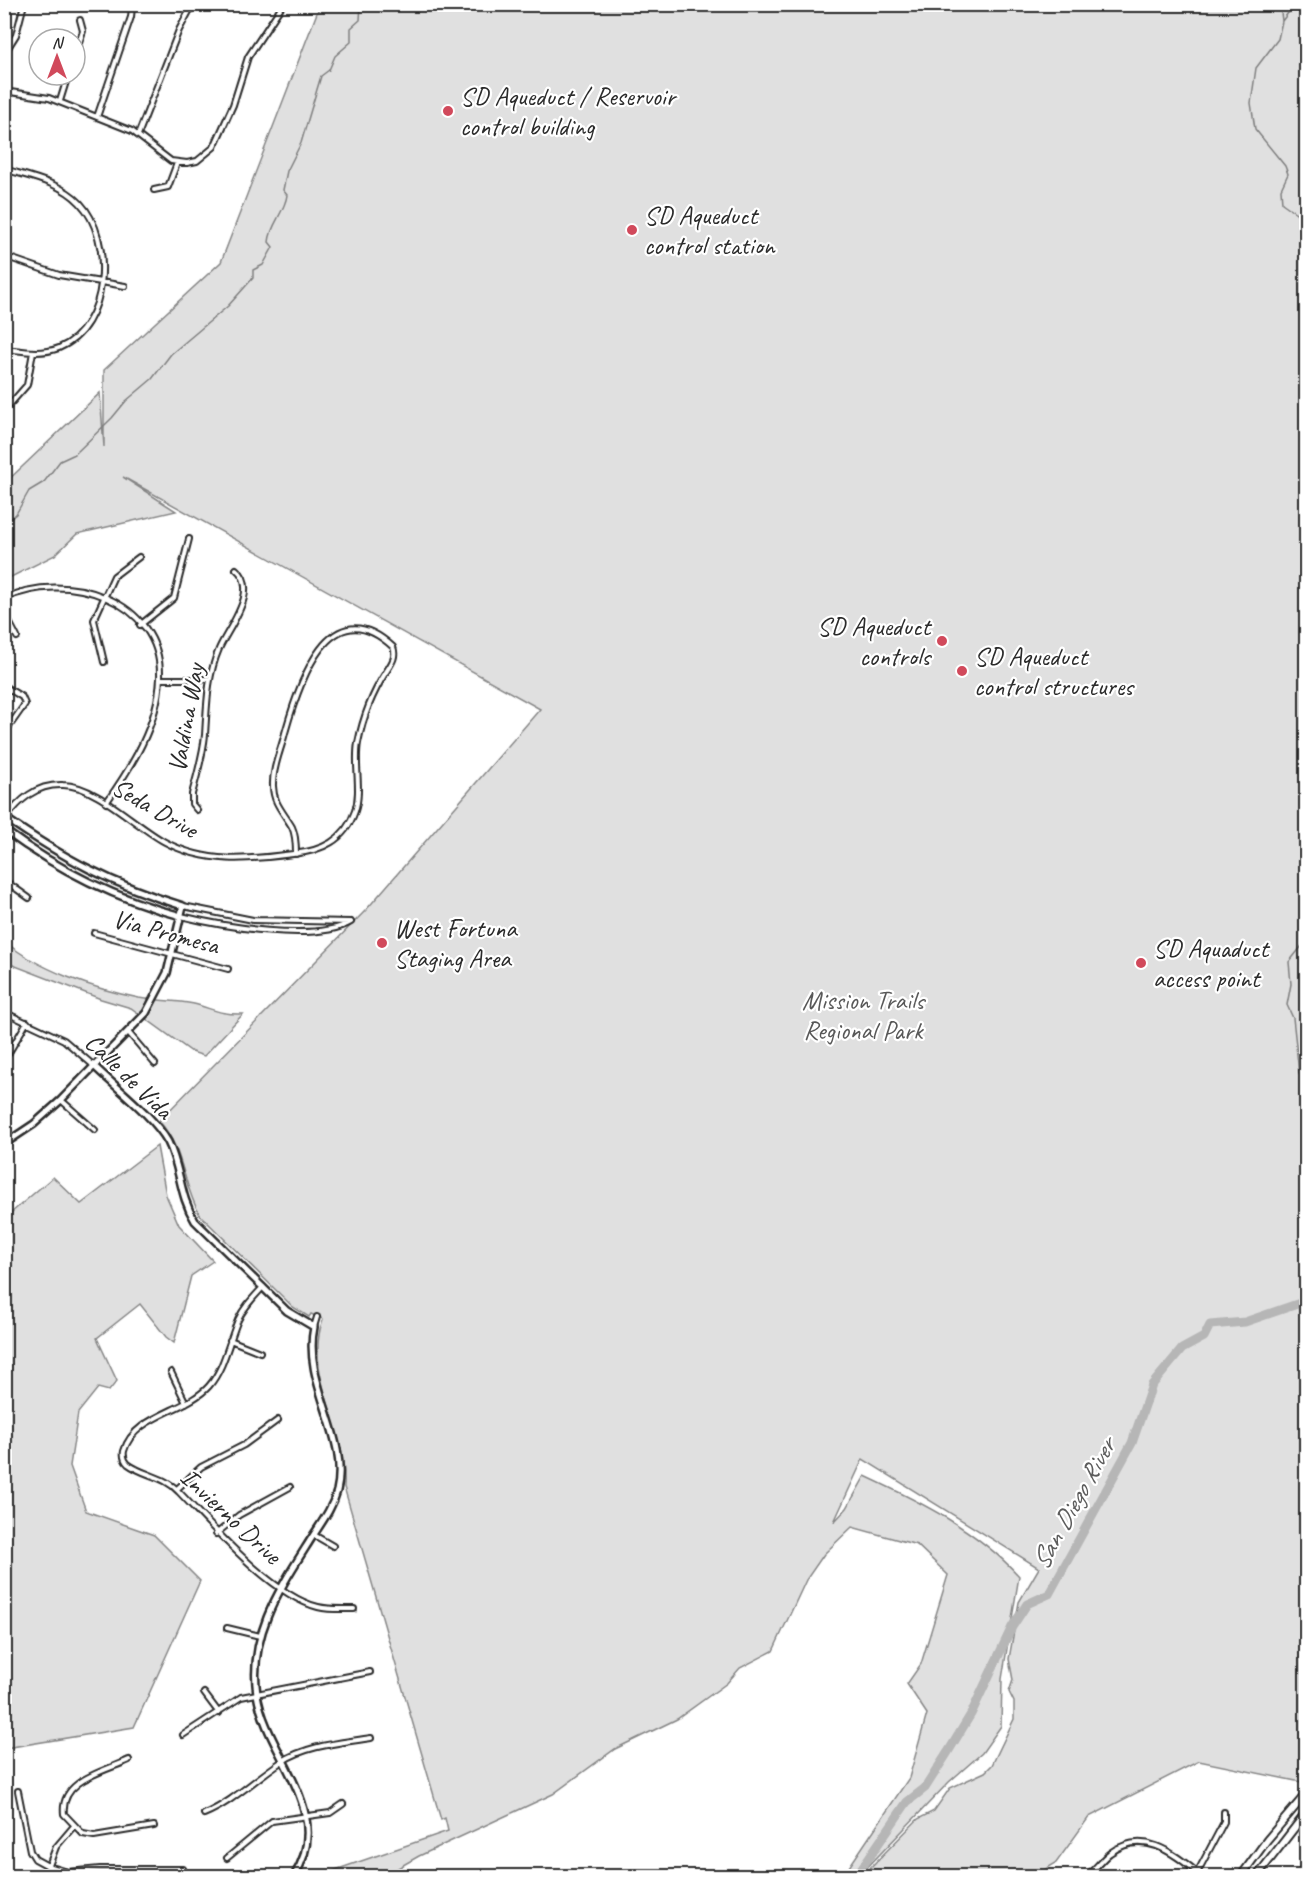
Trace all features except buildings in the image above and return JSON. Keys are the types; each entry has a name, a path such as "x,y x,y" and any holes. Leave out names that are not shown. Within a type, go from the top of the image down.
{"main road":[{"path":"1241,1876 1267,1840 1306,1794"},
{"path":"1257,1876 1306,1813"}],"street":[{"path":"4,54 16,35 24,4"},
{"path":"138,135 179,30 193,4"},
{"path":"4,91 60,101 138,135 160,155 177,163 197,161 214,147 233,105 248,57 283,4"},
{"path":"97,117 131,17 132,7"},
{"path":"81,20 82,27"},
{"path":"60,101 64,87"},
{"path":"154,190 168,187 177,163"},
{"path":"4,169 52,184 80,203 92,220 99,238 101,283 91,318 81,333 60,348 33,352 4,349"},
{"path":"4,256 59,275 125,286"},
{"path":"4,411 27,384 33,352"},
{"path":"140,625 174,598 189,539"},
{"path":"104,662 94,620 114,576 139,557"},
{"name":"Valdina Way","path":"197,810 192,804 192,794 204,737 210,679 220,646 236,619 245,591 243,578 236,569"},
{"path":"4,598 24,591 51,586 78,588 104,596 125,608 140,625 156,651 160,679 156,712 133,763 106,803"},
{"path":"4,612 17,637"},
{"name":"Seda Drive","path":"5,819 25,797 43,787 64,784 77,787 106,803 163,841 192,854 243,861 314,852 337,839 347,827 355,810 358,746 364,717 372,696 394,658 395,651 389,643 367,629 351,628 341,631 325,643 306,674 293,704 273,784 277,805 292,828 296,854"},
{"path":"160,679 210,679"},
{"path":"4,686 22,697 25,704 6,731"},
{"path":"4,830 35,853 70,874 123,898 181,916 241,928 278,931 340,928 351,922 254,920 183,906 127,887 75,864 5,819"},
{"path":"4,880 29,898"},
{"path":"4,1144 34,1124 61,1100 146,1012 167,973 183,906"},
{"name":"Via Promesa","path":"94,933 171,956 228,969"},
{"name":"Calle de Vida","path":"4,1012 64,1040 93,1065 161,1133 174,1158 184,1204 195,1221 287,1311 314,1327"},
{"path":"4,1061 27,1022"},
{"path":"128,1032 154,1064"},
{"path":"61,1100 95,1130"},
{"path":"171,1372 186,1403 209,1386 248,1302 263,1287"},
{"path":"294,1876 306,1842 306,1816 295,1781 263,1719 257,1693 257,1651 260,1636 274,1599 331,1508 338,1483 337,1451 312,1364 310,1346 317,1317"},
{"path":"230,1340 260,1352"},
{"name":"Invierno Drive","path":"186,1403 140,1428 124,1451 124,1458 128,1464 160,1477 177,1489 216,1534 281,1588 317,1607 354,1608"},
{"path":"177,1489 201,1467 244,1445 278,1420"},
{"path":"216,1534 239,1515 290,1487"},
{"path":"314,1535 333,1546"},
{"path":"227,1628 260,1636"},
{"path":"183,1735 241,1697 370,1672"},
{"path":"204,1693 219,1713"},
{"path":"204,1814 218,1808 283,1760 310,1749 371,1738"},
{"path":"129,1760 74,1785 65,1794 64,1814 73,1827 83,1834 94,1836 154,1826"},
{"path":"18,1791 30,1851 35,1859 48,1866 68,1872 100,1869 183,1869"},
{"path":"227,1858 272,1821 330,1814 343,1804"},
{"path":"1197,1873 1224,1822 1224,1812"},
{"path":"45,1876 57,1847 73,1827"},
{"path":"1086,1876 1093,1875 1107,1855 1121,1846 1135,1842 1158,1845 1202,1876"}],"green space":[{"name":"Mission Trails Regional Park","path":"320,5 1306,5 1306,1783 1199,1761 1089,1817 1056,1863 1034,1876 862,1876 918,1819 934,1811 950,1788 985,1772 992,1765 1014,1719 1014,1702 1009,1692 1013,1680 1009,1659 1019,1602 1039,1568 863,1459 834,1522 847,1508 865,1476 947,1518 985,1545 1019,1576 1002,1679 1001,1726 982,1753 949,1782 859,1876 843,1876 909,1778 927,1714 907,1684 921,1664 948,1575 917,1545 852,1527 824,1554 806,1580 773,1651 740,1668 727,1683 677,1719 615,1749 553,1794 419,1856 384,1876 318,1876 448,1831 445,1818 441,1820 344,1487 340,1444 318,1361 318,1340 323,1319 311,1314 309,1317 293,1307 200,1215 178,1154 159,1121 366,910 540,709 123,477 176,511 77,534 55,555 5,580 4,484 100,393 104,447 104,370 221,262"},
{"path":"4,941 34,961 86,984 139,998 194,1004 223,1013 243,1014 204,1056 192,1052 131,1008 101,999 5,962"},
{"path":"157,1146 166,1195 179,1225 213,1261 191,1276 174,1343 166,1337 140,1304 97,1338 117,1381 109,1391 98,1388 78,1413 70,1466 86,1511 154,1535 200,1581 134,1727 5,1748 5,1218 53,1177 81,1204"}],"waterway":[{"path":"4,524 16,514 29,491 44,482 60,461 75,454 126,401 152,379 171,354 228,306 253,278 253,270 263,265 273,247 269,242 272,230 286,201 287,195 283,190 287,171 301,143 321,76 329,70 335,56 351,42 351,28 360,20 361,4"},
{"path":"1280,4 1282,21 1278,39 1256,68 1251,103 1255,129 1285,166 1288,174 1281,189 1282,203 1306,220"},
{"path":"1282,21 1288,13 1301,4"},
{"path":"1306,941 1289,962 1291,984 1287,1005 1293,1018 1299,1073 1306,1081"},
{"name":"San Diego River","path":"864,1876 861,1869 907,1802 925,1788 971,1714 1012,1627 1027,1604 1049,1594 1132,1443 1152,1385 1182,1349 1204,1337 1210,1325 1245,1322 1306,1301"}],"place":[{"name":"SD Aqueduct / Reservoir control building","path":"448,111"},
{"name":"SD Aqueduct control station","path":"632,230"},
{"name":"SD Aqueduct controls","path":"942,641"},
{"name":"SD Aqueduct control structures","path":"962,671"},
{"name":"West Fortuna Staging Area","path":"382,943"},
{"name":"SD Aquaduct access point","path":"1141,963"}]}
